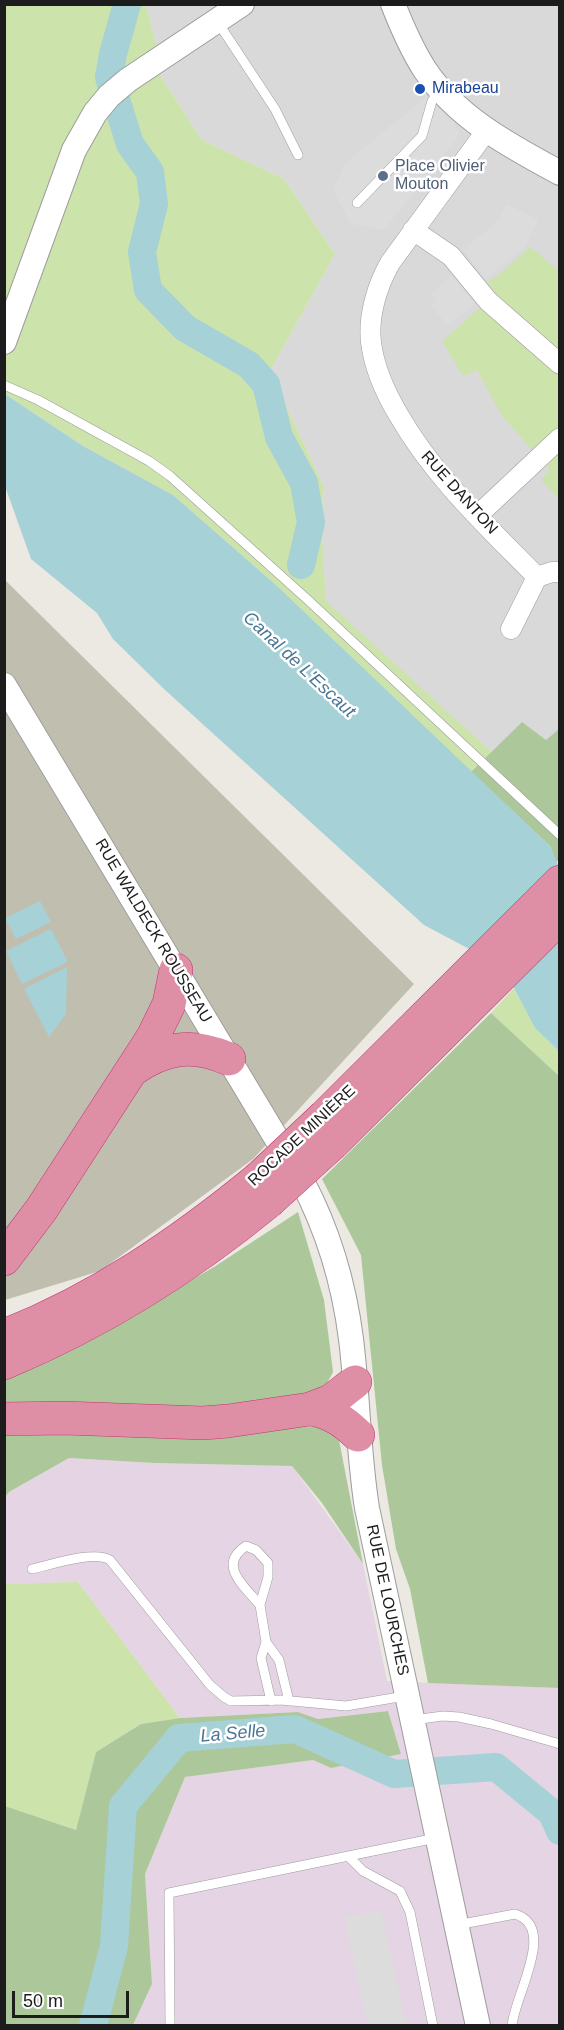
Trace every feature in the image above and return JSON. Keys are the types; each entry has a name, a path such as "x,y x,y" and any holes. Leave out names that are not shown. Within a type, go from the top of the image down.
{"highway":[{"name":"ROCADE MINIÈRE","path":"418,1041 560,882"},
{"name":"ROCADE MINIÈRE","path":"4,1363 63,1337 142,1293 220,1240 263,1191 418,1041 560,917"},
{"path":"4,1258 41,1210 153,1037 164,1015 176,970"},
{"path":"130,1071 152,1058 180,1049 206,1051 229,1059"},
{"name":"ROCADE MINIÈRE","path":"4,1336 87,1298 135,1270 208,1220 263,1191"},
{"path":"4,1419 63,1418 203,1423 242,1420 310,1409 332,1401 355,1382"},
{"path":"310,1409 338,1418 358,1435"}],"street":[{"path":"4,342 74,150 87,123 101,104 128,80 242,4"},
{"path":"393,4 413,50 440,90 467,116 487,130 522,153 560,173"},
{"name":"RUE DANTON","path":"487,130 390,263 381,282 372,320 372,352 385,389 414,441 439,475 537,577"},
{"path":"412,230 452,256 488,301 560,364"},
{"path":"477,516 560,438"},
{"path":"511,629 537,577 560,572"},
{"name":"RUE WALDECK ROUSSEAU","path":"4,685 299,1177"},
{"name":"RUE DE LOURCHES","path":"299,1177 320,1218 339,1278 349,1325 358,1435 367,1508 478,2025"}],"lane":[{"path":"217,21 275,109 298,154"},
{"path":"357,203 422,135 432,101 440,90"},
{"path":"4,385 38,400 149,461 176,481 308,600 560,835"},
{"path":"260,1605 237,1577 232,1564 236,1552 246,1546 256,1550 268,1563 268,1577 260,1605 266,1642 261,1658 271,1701"},
{"path":"32,1569 93,1556 110,1560 217,1692 231,1701 289,1701 346,1706 408,1696"},
{"path":"266,1642 279,1660 289,1701"},
{"path":"413,1720 443,1716 459,1717 560,1744"},
{"path":"170,2025 169,1893 438,1837"},
{"path":"349,1857 363,1871 400,1891 410,1912 434,2025"},
{"path":"457,1924 515,1914 521,1916 531,1927 535,1943 534,1952 514,2011 512,2025"}],"shaded area":[{"path":"146,5 559,5 560,729 546,740 522,723 492,752 326,602 322,536 323,485 270,371 335,254 284,179 202,140 160,75 158,52"},
{"name":"Place Olivier Mouton","path":"427,96 454,122 460,135 384,230 351,224 333,190 346,162"},
{"path":"507,204 539,220 524,248 486,279 463,250 498,220"},
{"path":"452,276 475,304 448,326 431,306 437,301 431,293"},
{"path":"4,579 414,984 253,1159 100,1271 5,1300"},
{"path":"69,1458 154,1463 292,1466 363,1564 387,1681 559,1688 559,2025 133,2025 152,1984 145,1874 185,1777 313,1760 331,1768 401,1754 388,1711 318,1719 298,1712 180,1718 78,1582 5,1584 4,1497"},
{"path":"381,1910 406,2025 367,2025 344,1917"}],"green space":[{"path":"4,5 146,5 158,52 160,75 202,140 284,179 335,254 270,371 323,485 322,536 326,601 492,752 471,772 277,586 173,495 83,446 5,394"},
{"path":"530,247 559,271 559,499 541,480 550,469 502,416 477,370 463,376 442,341 496,294 487,282 501,273"},
{"path":"522,722 546,740 559,729 560,859 556,862 550,846 471,772"},
{"path":"514,988 535,1028 559,1051 559,1076 491,1013"},
{"path":"491,1013 559,1076 559,1688 428,1683 410,1589 396,1549 382,1465 361,1255 322,1179"},
{"path":"298,1212 324,1300 333,1372 324,1389 286,1399 210,1409 5,1402 4,1380 64,1353 214,1267"},
{"path":"272,1425 323,1427 339,1440 363,1564 322,1503 292,1466 154,1463 69,1458 9,1492 5,1497 5,1436"},
{"path":"78,1582 180,1718 141,1724 96,1752 76,1830 5,1806 5,1584"},
{"path":"388,1711 401,1754 331,1768 313,1760 185,1777 145,1874 152,1984 133,2025 5,2025 5,1806 76,1830 96,1752 141,1724 180,1718 298,1712 318,1719"}],"water":[{"name":"Canal de L'Escaut","path":"5,394 83,446 173,495 277,586 550,846 560,870 559,1051 535,1028 514,988 473,951 424,925 164,689 113,639 97,613 31,559 5,486"},
{"path":"40,901 51,922 16,939 5,918"},
{"path":"51,929 67,960 66,963 22,984 6,951"},
{"path":"67,967 66,1014 49,1037 24,989"}],"waterway":[{"path":"127,4 109,77 130,144 150,172 154,204 142,252 148,290 185,328 249,365 266,384 279,437 304,483 311,522 301,565"},
{"name":"La Selle","path":"93,2026 114,1946 123,1806 179,1738 295,1729 394,1774 496,1767 552,1813 560,1831"}],"place":[{"name":"Mirabeau","path":"420,89"},
{"name":"Place Olivier Mouton","path":"383,176"}]}
